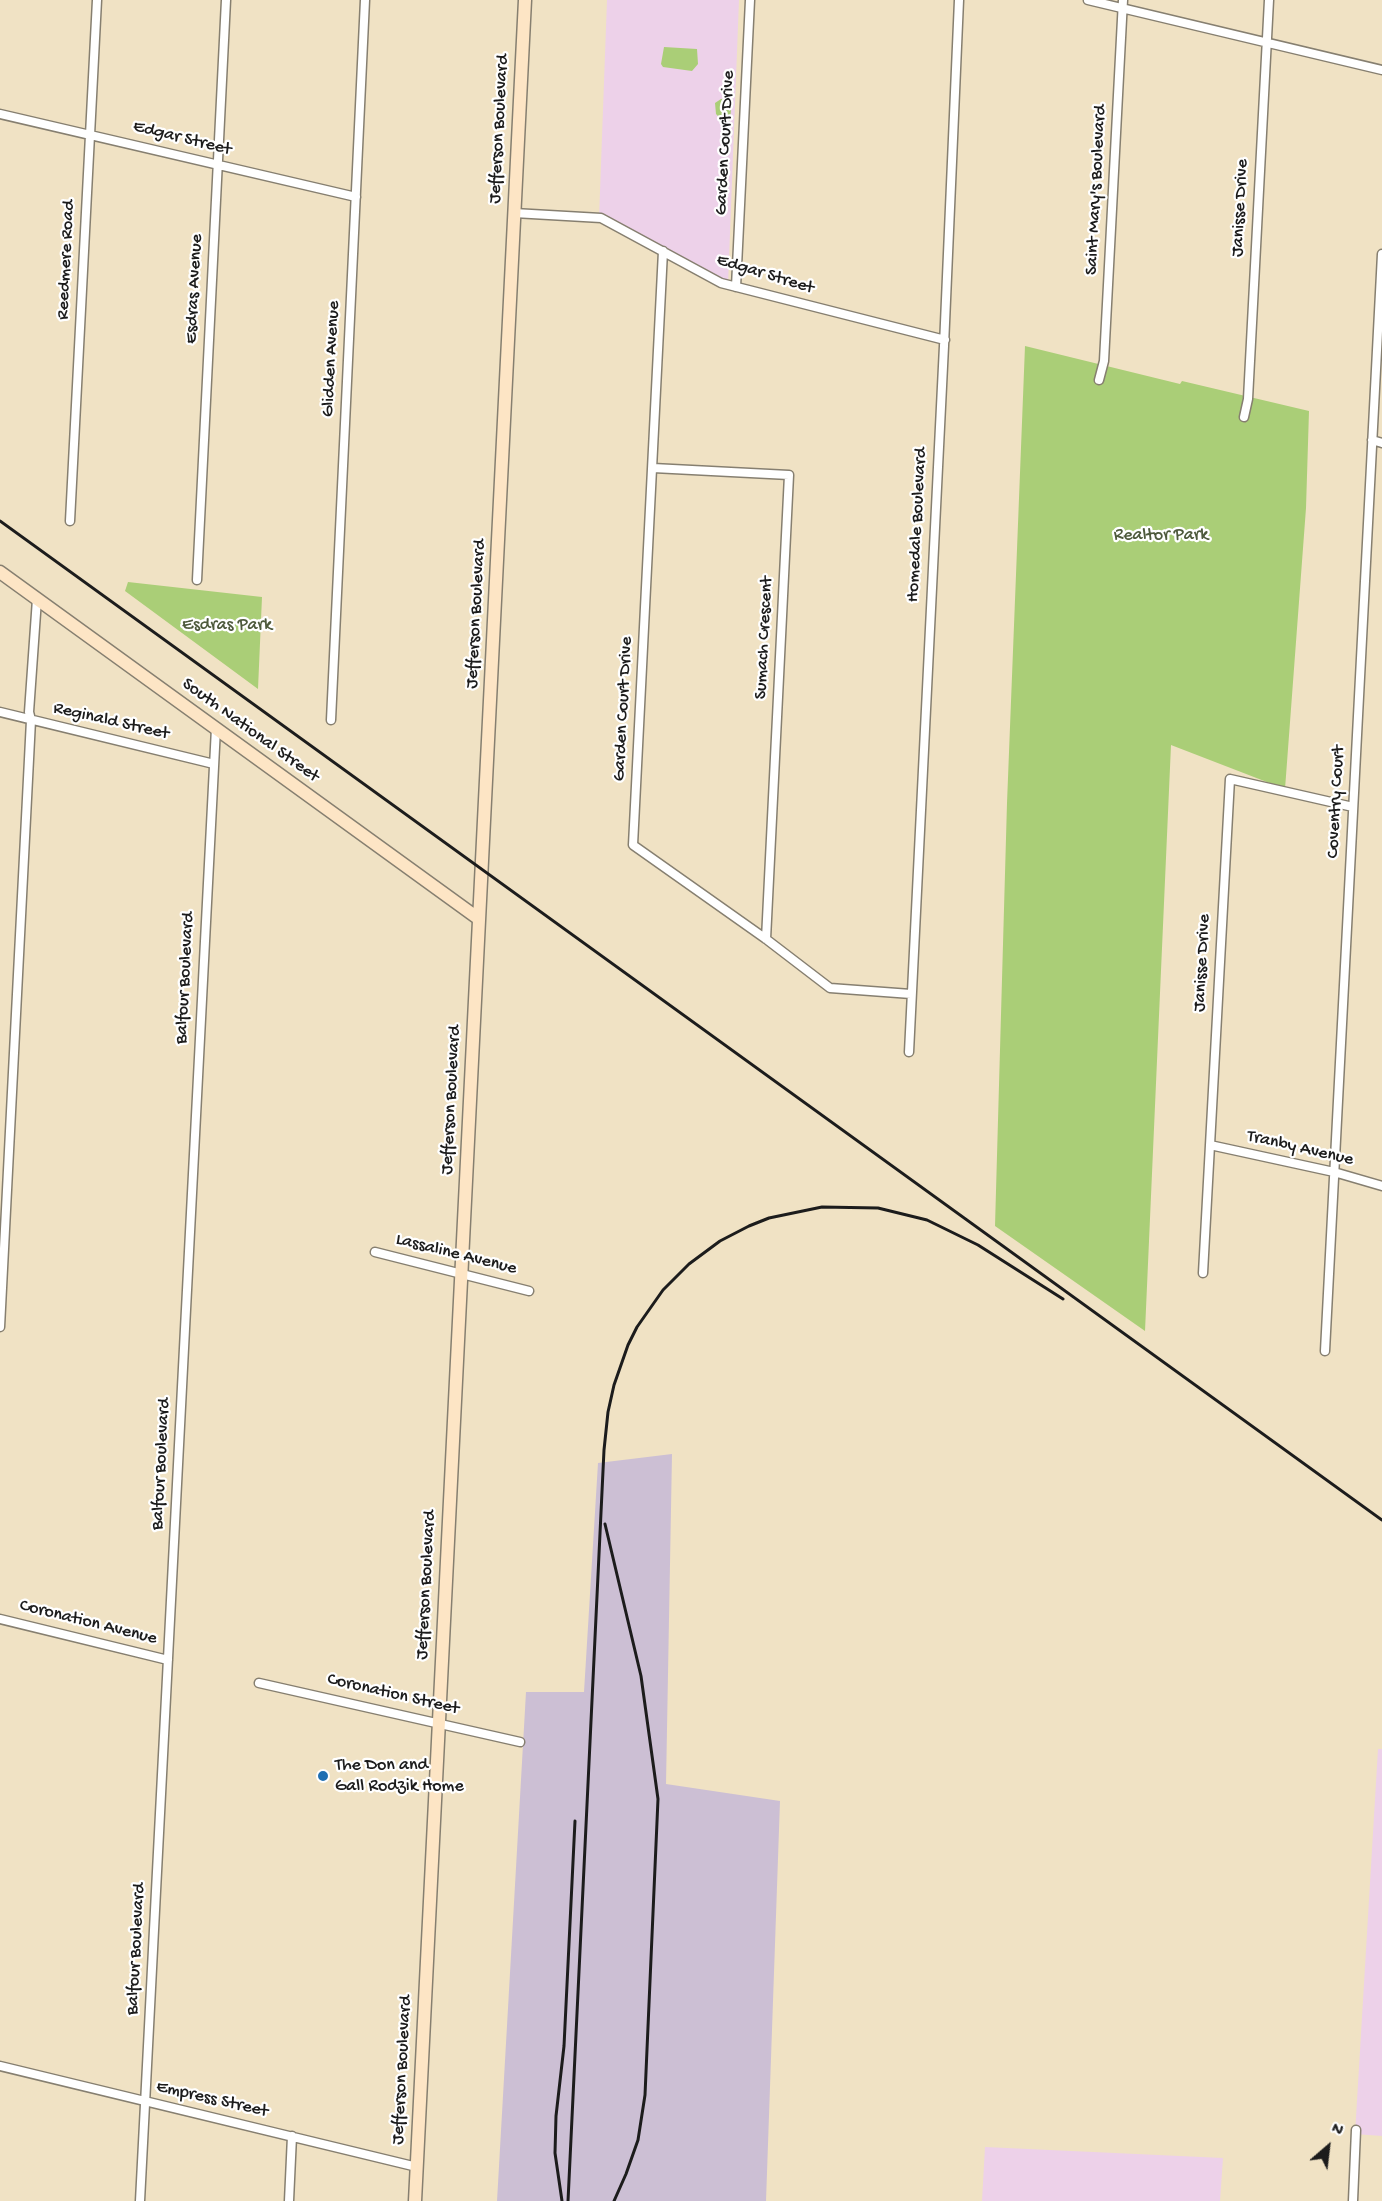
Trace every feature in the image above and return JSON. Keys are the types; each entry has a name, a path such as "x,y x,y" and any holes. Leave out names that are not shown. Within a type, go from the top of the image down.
{"street":[{"name":"Reedmere Road","path":"70,521 97,0"},
{"name":"Esdras Avenue","path":"197,580 226,0"},
{"name":"Glidden Avenue","path":"331,720 365,0"},
{"name":"Jefferson Boulevard","path":"415,2201 525,0"},
{"name":"Garden Court Drive","path":"736,287 750,0"},
{"name":"Homedale Boulevard","path":"909,1052 945,340 959,0"},
{"path":"1088,0 1123,4 1382,70"},
{"name":"Janisse Drive","path":"1244,417 1248,399 1269,0"},
{"name":"Saint Mary's Boulevard","path":"1099,380 1104,361 1123,4"},
{"name":"Edgar Street","path":"0,114 356,197"},
{"name":"Edgar Street","path":"514,213 601,218 721,283 945,340"},
{"name":"Garden Court Drive","path":"663,252 633,845 766,939 830,988 911,994"},
{"name":"Coventry Court","path":"1325,1351 1382,254"},
{"path":"1372,440 1382,443"},
{"name":"Sumach Crescent","path":"653,468 789,475 766,939"},
{"name":"South National Street","path":"0,572 479,919"},
{"path":"0,1327 37,599"},
{"name":"Reginald Street","path":"0,712 214,764"},
{"name":"Balfour Boulevard","path":"140,2201 216,728"},
{"name":"Janisse Drive","path":"1203,1273 1230,779 1353,807"},
{"name":"Tranby Avenue","path":"1210,1145 1334,1172 1382,1186"},
{"name":"Lassaline Avenue","path":"375,1252 529,1290"},
{"name":"Coronation Avenue","path":"0,1619 168,1660"},
{"name":"Coronation Street","path":"259,1683 520,1742"},
{"name":"Empress Street","path":"0,2066 417,2167"},
{"path":"1353,2201 1356,2130"},
{"path":"289,2201 292,2136"}],"shaded area":[{"path":"607,0 739,0 728,285 599,219"},
{"path":"672,1454 666,1784 780,1801 766,2201 497,2201 526,1692 584,1692 598,1463"},
{"path":"1378,1749 1382,1749 1382,2136 1355,2134"},
{"path":"985,2147 1223,2158 1220,2201 982,2201"}],"green space":[{"path":"664,47 697,49 698,64 692,71 663,67 661,64"},
{"path":"732,98 730,121 722,120 716,114 715,103 721,99"},
{"name":"Realtor Park","path":"1025,346 1180,384 1182,381 1309,411 1306,508 1285,789 1171,745 1145,1331 995,1226 1007,803"},
{"name":"Esdras Park","path":"128,582 262,597 258,689 125,591"}],"railway":[{"path":"0,521 1382,1520"},
{"path":"568,2201 604,1450 608,1412 614,1385 637,1327 663,1290 689,1264 720,1241 769,1218 822,1207 878,1208 927,1220 978,1245 1063,1299"},
{"path":"605,1524 641,1676 658,1799 645,2095 638,2140 614,2201"},
{"path":"562,2201 555,2153 556,2116 564,2046 575,1821"}],"place":[{"name":"The Don and Gall Rodzik Home","path":"323,1776"}]}
